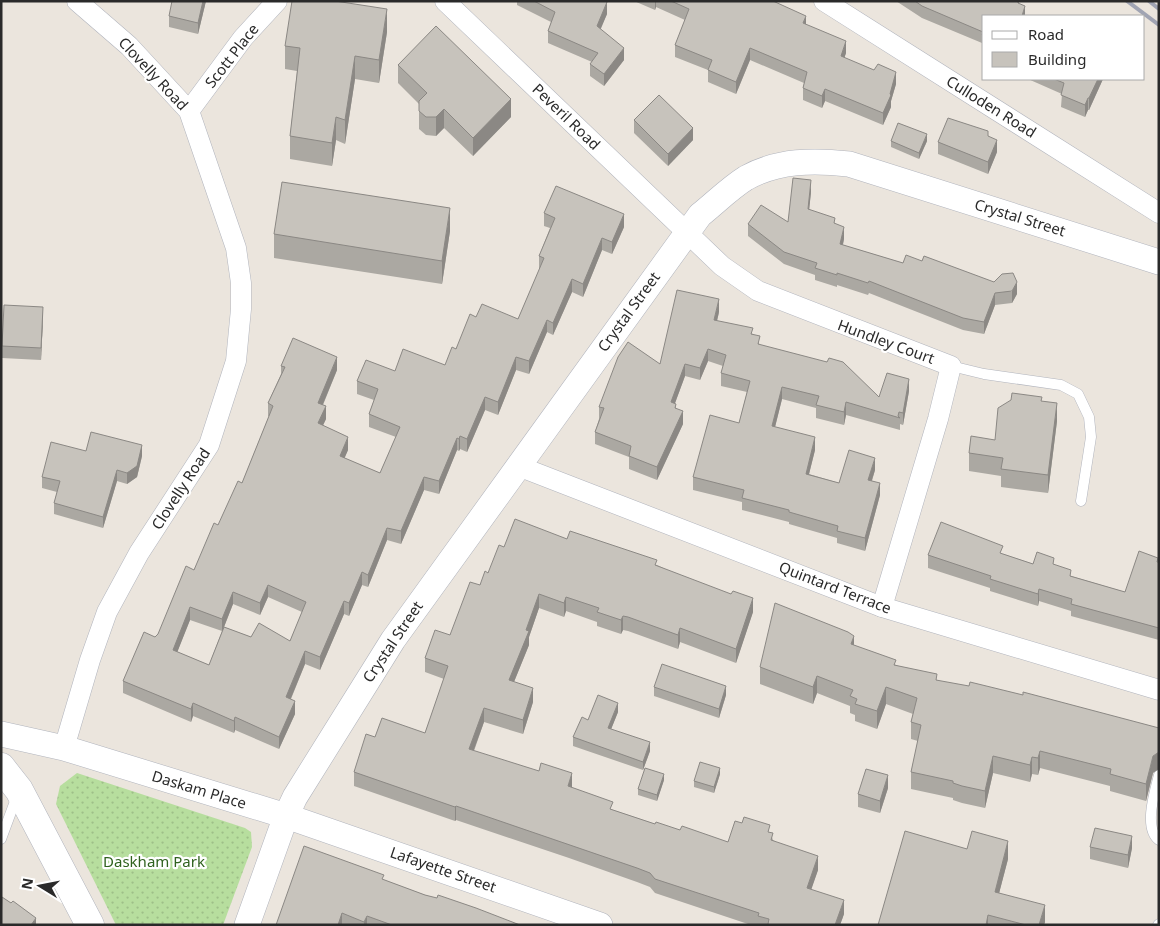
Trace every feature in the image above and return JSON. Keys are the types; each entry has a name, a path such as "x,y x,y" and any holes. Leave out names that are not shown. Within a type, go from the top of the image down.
{"main road":[{"path":"1,767 19,790 90,925"}],"street":[{"name":"Clovelly Road","path":"64,748 90,660 107,612 139,553 209,446 236,361 241,283 236,248 189,111 129,46 77,1"},
{"name":"Scott Place","path":"189,111 244,38 277,1"},
{"name":"Peveril Road","path":"445,1 686,234"},
{"name":"Culloden Road","path":"824,1 1159,212"},
{"name":"Crystal Street","path":"286,816 304,780 393,640 518,466 700,215 746,178 772,168 797,162 824,161 849,164 1158,258"},
{"name":"Hundley Court","path":"686,234 722,266 758,291 951,366 938,419 882,607"},
{"name":"Quintard Terrace","path":"518,466 882,607 1159,690"},
{"name":"Daskam Place","path":"1,734 64,748 286,816"},
{"path":"247,925 286,816"},
{"name":"Lafayette Street","path":"286,816 600,925"}],"lane":[{"path":"951,366 984,374 1061,385 1078,394 1089,417 1091,437 1081,501"},
{"path":"1159,775 1151,811 1153,833 1159,840"},
{"path":"1,839 19,790"}],"green space":[{"name":"Daskham Park","path":"77,773 245,828 251,832 252,847 223,925 116,925 56,804 60,786"}],"building":[{"path":"172,1 203,1 198,23 169,16"},
{"path":"292,1 335,1 387,9 379,60 355,56 345,120 336,117 332,143 290,136 300,48 285,46"},
{"path":"534,1 607,2 597,26 624,48 604,74 590,64 598,53 548,31 555,12"},
{"path":"671,1 773,1 806,16 803,23 846,41 841,56 874,70 878,64 896,72 891,95 883,113 825,89 822,96 803,88 807,72 750,48 736,82 708,70 712,60 675,45 689,9"},
{"path":"915,1 1018,1 1018,3 1025,6 1022,15 982,15 982,32 922,6"},
{"path":"436,26 511,99 473,138 444,109 436,117 426,117 419,111 419,101 427,93 398,65"},
{"path":"1056,80 1098,80 1085,105 1061,95 1064,83"},
{"path":"659,95 693,128 668,154 634,120"},
{"path":"948,118 988,131 988,136 997,140 988,162 938,142"},
{"path":"898,123 927,134 919,153 891,141"},
{"path":"793,178 811,180 808,209 835,218 834,223 844,227 840,244 903,263 906,255 922,261 924,256 994,282 1002,274 1013,273 1017,282 1012,291 995,293 984,322 963,318 869,281 868,283 815,268 817,263 784,252 748,224 761,205 788,222"},
{"path":"282,182 450,208 442,261 274,234"},
{"path":"556,186 624,214 612,242 602,238 583,284 572,279 553,323 547,320 529,361 516,357 498,402 485,397 467,439 460,436 459,439 457,438 439,481 424,477 401,531 387,528 368,575 362,572 349,603 344,601 320,657 305,651 286,697 295,701 279,737 235,717 234,721 193,703 191,709 123,681 144,632 155,637 158,634 186,566 194,570 214,523 218,525 238,481 242,483 273,406 268,403 285,367 281,366 293,338 337,357 318,403 326,406 318,423 348,437 340,456 380,473 400,427 369,414 378,389 357,381 366,360 395,371 403,349 445,365 452,347 456,349 470,314 476,317 482,304 518,319 544,258 539,256 555,218 544,213","holes":["268,585 306,602 290,641 259,623 251,637 224,627 209,665 173,650 190,607 222,619 233,592 260,603"]},
{"path":"677,290 719,299 714,320 753,328 751,334 760,336 758,344 827,362 829,358 843,362 879,397 887,373 909,379 903,413 899,412 898,416 900,418 846,402 844,412 816,405 819,396 782,387 772,426 815,437 806,474 839,483 849,450 875,458 868,480 880,483 865,538 837,531 838,526 789,512 789,510 742,498 744,490 693,477 710,415 739,423 750,381 721,373 726,355 708,349 700,368 685,364 671,402 676,404 675,408 683,411 657,467 629,456 631,446 595,432 604,408 599,407 618,357 628,342 660,364"},
{"path":"4,305 43,307 41,348 2,346"},
{"path":"1012,393 1042,397 1041,401 1057,403 1048,475 1001,469 1003,458 969,453 971,436 995,440 998,408 1011,400"},
{"path":"91,432 142,445 137,466 127,473 117,470 103,517 54,503 60,481 42,477 51,442 86,451"},
{"path":"515,519 567,539 570,531 657,560 655,565 731,594 733,591 753,598 736,649 680,628 678,635 628,617 623,616 621,620 597,612 599,608 566,597 564,603 539,594 526,630 529,631 509,680 533,688 523,720 484,708 469,749 539,771 541,763 572,773 568,786 613,802 610,809 655,824 656,822 680,830 682,826 728,842 735,821 742,823 744,817 770,825 768,832 773,833 771,840 818,856 807,888 844,900 835,925 768,925 769,919 758,916 759,913 655,879 650,873 637,868 354,772 366,734 375,737 382,718 425,733 448,666 425,658 435,630 450,635 470,582 480,585 485,571 488,573 499,545 504,547"},
{"path":"941,522 1003,546 1000,553 1033,564 1037,552 1054,558 1053,564 1071,570 1070,576 1125,592 1139,551 1158,558 1159,628 1071,604 1072,599 1039,589 1038,594 990,579 991,576 928,555"},
{"path":"775,603 848,632 854,636 851,644 896,660 894,665 937,674 936,680 969,686 970,682 1023,695 1023,692 1159,728 1159,752 1153,756 1146,784 1110,774 1111,769 1040,751 1038,758 1032,757 1030,765 993,756 985,791 962,786 953,783 953,781 911,772 921,725 911,722 917,698 886,687 877,711 855,704 857,699 850,696 853,690 817,676 813,687 760,667"},
{"path":"662,664 726,686 719,709 654,687"},
{"path":"598,695 618,703 608,728 650,742 643,762 573,737 582,717 588,720"},
{"path":"700,762 720,768 714,787 694,781"},
{"path":"645,768 664,774 657,795 638,789"},
{"path":"866,769 888,775 880,801 858,794"},
{"path":"1095,828 1132,836 1128,855 1090,847"},
{"path":"905,831 967,849 972,831 1008,841 995,892 1045,905 1039,925 1026,925 988,915 986,925 878,925"},
{"path":"304,846 384,875 382,879 425,895 437,898 438,895 520,925 392,925 367,916 364,922 342,913 338,925 276,925"},
{"path":"2,897 11,903 13,901 36,918 31,925 1,925"}],"railway":[{"path":"1127,1 1159,25"},
{"path":"1149,1 1159,9"}]}
